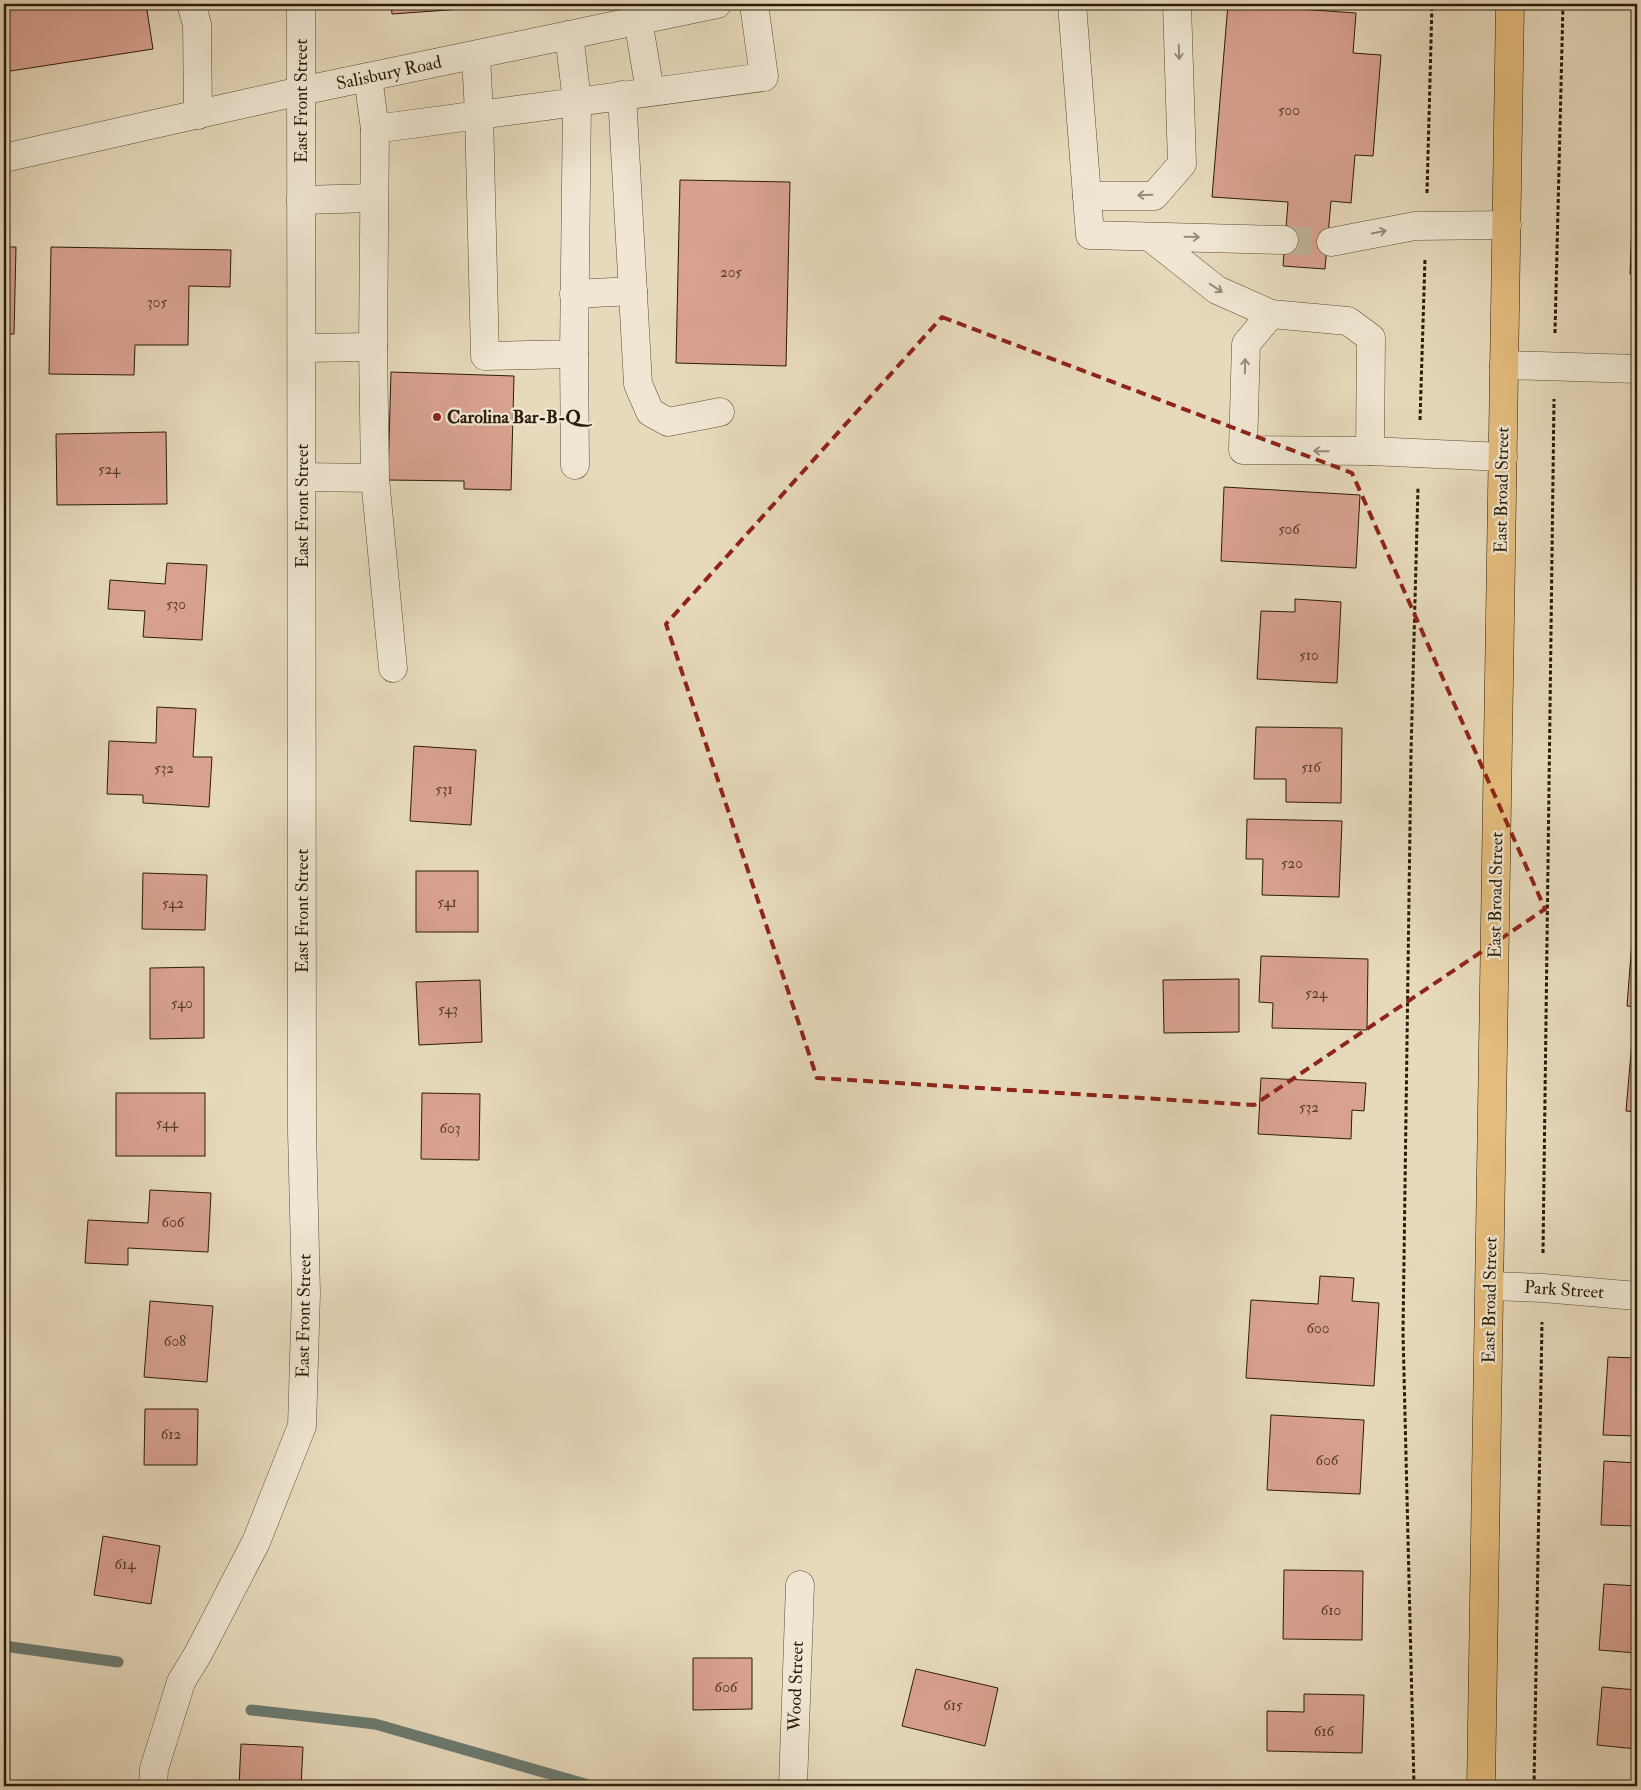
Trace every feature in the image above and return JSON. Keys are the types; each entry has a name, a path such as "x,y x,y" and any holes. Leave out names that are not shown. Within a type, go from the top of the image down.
{"main road":[{"name":"East Broad Street","path":"1481,1786 1510,4"}],"street":[{"path":"191,4 197,24 198,114"},
{"name":"East Front Street","path":"153,1786 154,1769 180,1682 198,1654 256,1542 302,1426 306,1293 302,1131 301,4"},
{"name":"Salisbury Road","path":"4,158 301,91 717,4"},
{"path":"374,129 764,77 754,4"},
{"path":"1072,4 1090,235 1284,240"},
{"path":"1087,196 1154,196 1182,164 1177,4"},
{"path":"638,20 650,91"},
{"path":"569,35 577,101 574,294 575,465"},
{"path":"476,55 485,356 574,354"},
{"path":"368,77 374,129 373,347 375,478 393,668"},
{"path":"622,95 638,384 650,412 668,422 720,412"},
{"path":"301,200 374,198"},
{"path":"1331,242 1414,226 1506,225"},
{"path":"1150,236 1217,290 1271,314 1348,321 1371,338 1370,451"},
{"path":"574,294 633,291"},
{"path":"1271,314 1246,344 1243,450 1370,451 1503,457"},
{"path":"302,348 373,347"},
{"path":"1504,365 1637,369"},
{"path":"302,477 375,478"},
{"name":"Park Street","path":"1490,1286 1543,1288 1637,1296"},
{"name":"Wood Street","path":"793,1786 800,1585"}],"path":[{"path":"1414,1786 1403,1332 1411,753 1432,4"},
{"path":"1534,1786 1543,1288 1555,367 1563,4"}],"highlighted area":[{"path":"942,317 1352,473 1545,909 1254,1105 817,1078 666,624"}],"building":[{"path":"4,4 146,4 153,49 4,72"},
{"path":"391,4 476,4 476,8 392,14"},
{"path":"1228,4 1356,13 1353,53 1381,55 1373,156 1355,155 1351,203 1331,201 1325,269 1283,266 1288,202 1212,197"},
{"path":"680,180 790,182 786,366 676,363"},
{"path":"1633,201 1637,202 1637,274 1630,274"},
{"path":"4,247 16,247 14,334 4,334"},
{"path":"51,247 231,250 230,287 189,286 188,345 135,345 134,375 49,374"},
{"path":"391,372 514,376 511,490 464,489 464,481 388,480"},
{"path":"166,432 167,504 57,505 56,434"},
{"path":"1224,487 1360,495 1356,568 1221,561"},
{"path":"167,563 207,565 202,640 143,637 145,611 108,609 110,580 165,584"},
{"path":"1295,599 1341,602 1337,683 1257,679 1261,611 1295,612"},
{"path":"157,707 196,709 193,757 212,757 209,807 143,803 143,795 107,794 109,741 156,743"},
{"path":"1256,727 1342,728 1341,803 1286,802 1286,779 1254,779"},
{"path":"414,746 476,750 471,825 410,821"},
{"path":"1247,819 1342,821 1339,897 1262,895 1263,859 1246,859"},
{"path":"416,871 478,871 478,932 416,932"},
{"path":"143,873 207,875 205,930 142,929"},
{"path":"1632,941 1637,941 1637,1007 1627,1006"},
{"path":"1261,956 1368,959 1367,1030 1272,1028 1273,1003 1259,1002"},
{"path":"204,967 204,1038 150,1039 150,968"},
{"path":"1239,979 1239,1032 1164,1033 1163,980"},
{"path":"480,980 482,1042 419,1045 416,982"},
{"path":"1632,1041 1637,1041 1637,1112 1626,1111"},
{"path":"1261,1078 1366,1083 1364,1111 1352,1110 1351,1139 1258,1134"},
{"path":"116,1093 205,1093 205,1156 116,1156"},
{"path":"422,1093 480,1094 479,1160 421,1159"},
{"path":"150,1190 211,1193 208,1252 128,1248 128,1265 85,1263 88,1220 148,1223"},
{"path":"1320,1276 1354,1278 1352,1301 1379,1303 1374,1386 1246,1378 1251,1300 1318,1304"},
{"path":"150,1301 213,1306 207,1382 144,1377"},
{"path":"1608,1357 1637,1358 1637,1436 1603,1435"},
{"path":"145,1409 198,1409 197,1465 144,1465"},
{"path":"1271,1415 1364,1420 1360,1494 1267,1490"},
{"path":"1604,1461 1637,1463 1637,1526 1601,1525"},
{"path":"103,1536 160,1546 151,1604 94,1595"},
{"path":"1284,1570 1363,1571 1362,1640 1283,1639"},
{"path":"1604,1584 1637,1586 1637,1653 1599,1650"},
{"path":"693,1658 752,1658 752,1709 693,1710"},
{"path":"916,1669 998,1688 985,1746 902,1726"},
{"path":"1602,1687 1637,1690 1637,1749 1597,1745"},
{"path":"1304,1694 1364,1695 1362,1753 1267,1751 1267,1711 1304,1712"},
{"path":"241,1744 303,1747 301,1786 239,1786"},
{"path":"4,1781 42,1784 42,1786 4,1786"}],"waterway":[{"path":"4,1646 118,1662"},
{"path":"251,1710 375,1724 592,1786"}],"tunnel":[{"path":"1284,240 1331,242"}],"place":[{"name":"Carolina Bar-B-Q","path":"437,417"}]}
